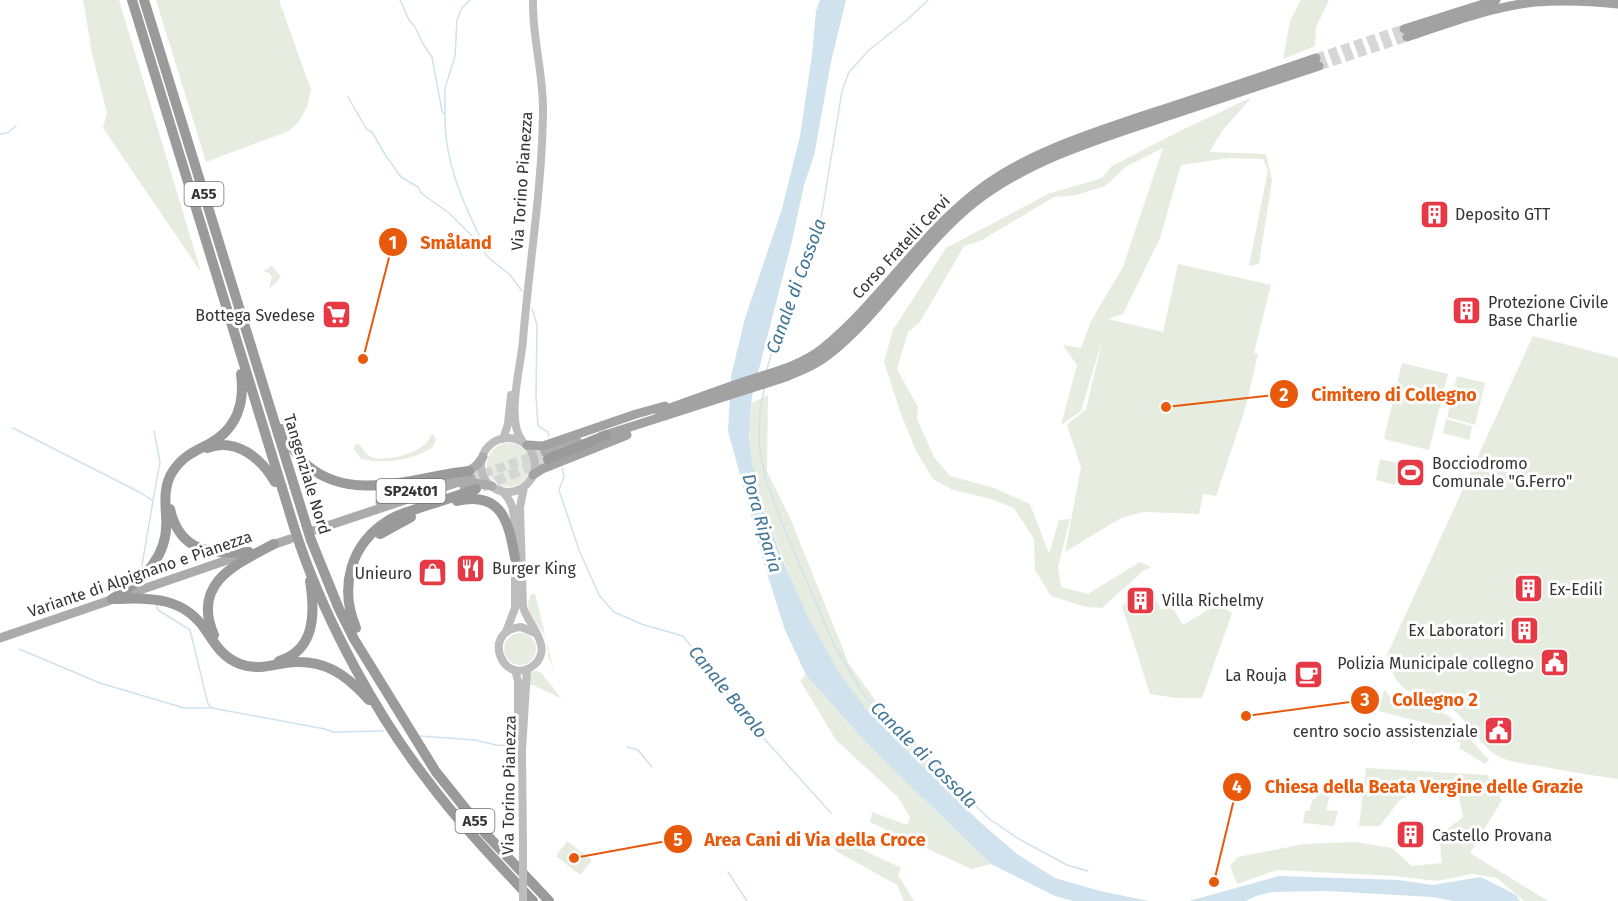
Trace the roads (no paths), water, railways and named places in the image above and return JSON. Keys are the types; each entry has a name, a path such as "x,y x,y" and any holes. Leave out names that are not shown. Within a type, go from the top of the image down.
{"highway":[{"name":"Tangenziale Nord","path":"132,0 294,528 341,640 383,716 426,779 451,811 533,901"},
{"name":"Tangenziale Nord","path":"144,0 273,417 339,609 366,660 436,772 485,833 549,901"},
{"path":"1496,0 1405,33 1518,4 1565,0 1618,4"},
{"name":"Corso Fratelli Cervi","path":"683,407 781,374 807,368 826,357 842,343 948,227 974,203 1003,183 1076,148 1278,80 1318,62 1077,138 1000,175 970,196 944,220 837,336 781,374"},
{"path":"112,599 141,580 158,559 166,532 165,500 171,473 190,453 224,434 238,414 242,399 242,384 235,337"},
{"path":"525,444 543,446 636,414 683,407"},
{"path":"546,456 683,407"},
{"path":"578,441 683,407"},
{"path":"533,475 683,407"},
{"path":"273,417 298,456 309,467 324,476 344,483 382,486 470,474"},
{"path":"578,441 606,435"},
{"path":"249,552 223,554 203,551 185,539 175,525 169,508 170,486 175,474 190,457 200,451 222,445 237,448 249,452 258,459 269,472 286,503"},
{"path":"366,660 347,600 350,570 367,538 389,519 476,489"},
{"path":"359,552 399,523 450,504 473,499 495,506 505,516 515,558"},
{"path":"274,544 234,564 222,574 211,593 208,605 212,629 217,640 233,655 253,663 273,662 284,659 302,645 311,628 314,606 307,563"},
{"path":"112,599 146,598 167,601 184,609 200,622 224,655 242,665 264,668 301,662 321,664 336,670 348,678 383,716"}],"main road":[{"name":"Via Torino Pianezza","path":"525,444 516,430 515,423 543,132 542,90 534,36 533,0"},
{"name":"Via Torino Pianezza","path":"503,439 508,424 524,329"},
{"path":"514,438 525,444 535,460 533,475 524,487 520,507 521,590 526,617 541,644 537,663 527,669 515,670 504,664 499,655 499,644 515,608 513,507 482,471 483,458 488,446 503,439 514,438"},
{"path":"546,456 578,441"},
{"name":"SP24t01","path":"338,523 363,508 470,474 483,458"},
{"name":"SP24t01","path":"311,532 338,523 365,519 475,483 496,488"},
{"path":"496,488 512,491 524,487"},
{"name":"Variante di Alpignano e Pianezza","path":"0,638 290,539"},
{"path":"506,632 520,627 535,633"},
{"name":"Via Torino Pianezza","path":"520,845 527,669"},
{"name":"Via Torino Pianezza","path":"515,670 518,692 521,901"}],"water":[{"name":"Dora Riparia","path":"820,0 846,0 831,62 814,156 804,185 752,396 749,436 752,463 765,512 808,617 838,671 865,708 902,746 980,822 1017,854 1055,878 1100,891 1149,901 1073,901 1055,896 991,864 870,747 806,675 785,630 765,567 728,431 731,376 745,318 782,209 800,136 816,11"},
{"path":"1279,876 1399,880 1432,885 1481,877 1516,895 1520,901 1454,901 1432,897 1327,891 1272,892 1246,901 1189,901"}],"waterway":[{"path":"400,0 409,20 432,57 442,111 445,115 445,88 455,56 457,20 462,8 470,0"},
{"name":"Canale di Cossola","path":"767,369 782,315 808,262 822,213 842,91 849,72 869,50 928,0"},
{"name":"Canale Barolo","path":"348,97 367,130 372,132 401,177 418,187 421,193 449,213 471,235 489,258 510,275 522,291"},
{"path":"445,115 451,165 468,213 483,243 483,249"},
{"path":"0,134 7,133 16,126"},
{"name":"Canale Barolo","path":"532,309 537,325 538,426 548,432 549,436"},
{"name":"Canale di Cossola","path":"764,389 760,410 759,444 765,477 783,526 835,647 865,696 988,818 1019,839 1067,865 1088,871"},
{"path":"13,428 153,501 143,568"},
{"path":"153,500 160,462 154,431"},
{"name":"Canale Barolo","path":"562,468 564,477 559,490 579,550 599,595 614,612 644,625 683,636 750,723 831,813"},
{"path":"156,605 158,610 190,630 208,704 212,708 333,732 383,731"},
{"path":"19,649 100,683 184,708 211,708"},
{"path":"420,736 475,740 514,746"},
{"path":"627,747 638,750 652,767"},
{"path":"728,872 747,901"}],"tunnel":[{"path":"1316,58 1404,29"},
{"path":"1319,66 1407,37"},
{"path":"471,478 545,452"},
{"path":"482,487 548,459"}],"place":[{"name":"Deposito GTT","path":"1434,214"},
{"name":"Protezione Civile Base Charlie","path":"1467,311"},
{"name":"Bottega Svedese","path":"336,315"},
{"name":"Småland","path":"363,359"},
{"name":"Cimitero di Collegno","path":"1166,407"},
{"name":"Bocciodromo Comunale \"G.Ferro\"","path":"1411,472"},
{"name":"Burger King","path":"471,568"},
{"name":"Unieuro","path":"433,573"},
{"name":"Ex-Edili","path":"1528,589"},
{"name":"Villa Richelmy","path":"1141,600"},
{"name":"Ex Laboratori","path":"1525,630"},
{"name":"Polizia Municipale collegno","path":"1555,663"},
{"name":"La Rouja","path":"1308,675"},
{"name":"Collegno 2","path":"1246,716"},
{"name":"centro socio assistenziale","path":"1499,731"},
{"name":"Castello Provana","path":"1411,835"},
{"name":"Area Cani di Via della Croce","path":"574,858"},
{"name":"Chiesa della Beata Vergine delle Grazie","path":"1214,882"}]}
